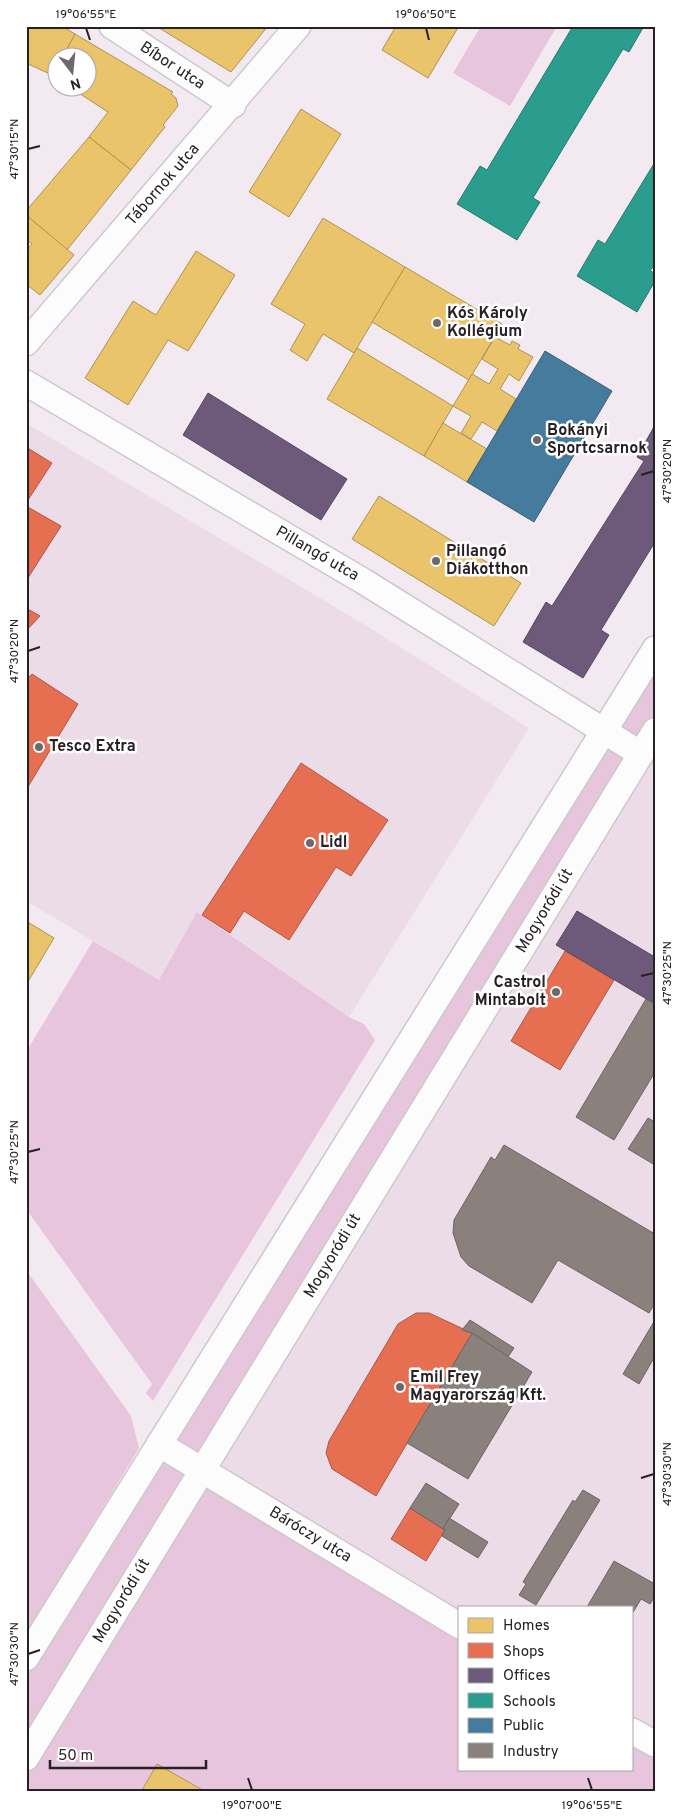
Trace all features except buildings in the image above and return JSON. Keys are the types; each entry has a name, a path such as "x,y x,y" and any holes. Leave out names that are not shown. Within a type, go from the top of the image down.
{"street":[{"name":"Bíbor utca","path":"112,26 233,105"},
{"name":"Tábornok utca","path":"26,343 233,105 298,26"},
{"name":"Pillangó utca","path":"26,383 363,580 605,730"},
{"path":"26,1658 655,649"},
{"path":"605,730 641,754"},
{"name":"Mogyoródi út","path":"26,1758 655,731"},
{"name":"Báróczy utca","path":"160,1444 458,1625"},
{"path":"634,1732 655,1744"}],"shaded area":[{"path":"481,26 557,26 510,106 453,73"},
{"path":"26,423 365,625 529,728 349,1017 198,912 159,980 26,901"},
{"path":"655,649 655,731 203,1470 458,1625 458,1770 634,1770 634,1732 655,1744 655,1792 26,1792 26,1658"},
{"path":"655,751 655,1740 634,1727 634,1606 458,1606 458,1620 206,1467"},
{"path":"197,912 349,1017 364,1024 375,1040 153,1401 146,1393 152,1384 26,1209 26,1052 93,941 159,980"},
{"path":"26,1270 131,1416 139,1448 26,1635"}],"place":[{"name":"Kós Károly Kollégium","path":"437,323"},
{"name":"Bokányi Sportcsarnok","path":"537,440"},
{"name":"Pillangó Diákotthon","path":"436,561"},
{"name":"Tesco Extra","path":"39,747"},
{"name":"Lidl","path":"310,843"},
{"name":"Castrol Mintabolt","path":"556,992"},
{"name":"Emil Frey Magyarország Kft.","path":"400,1387"}]}
